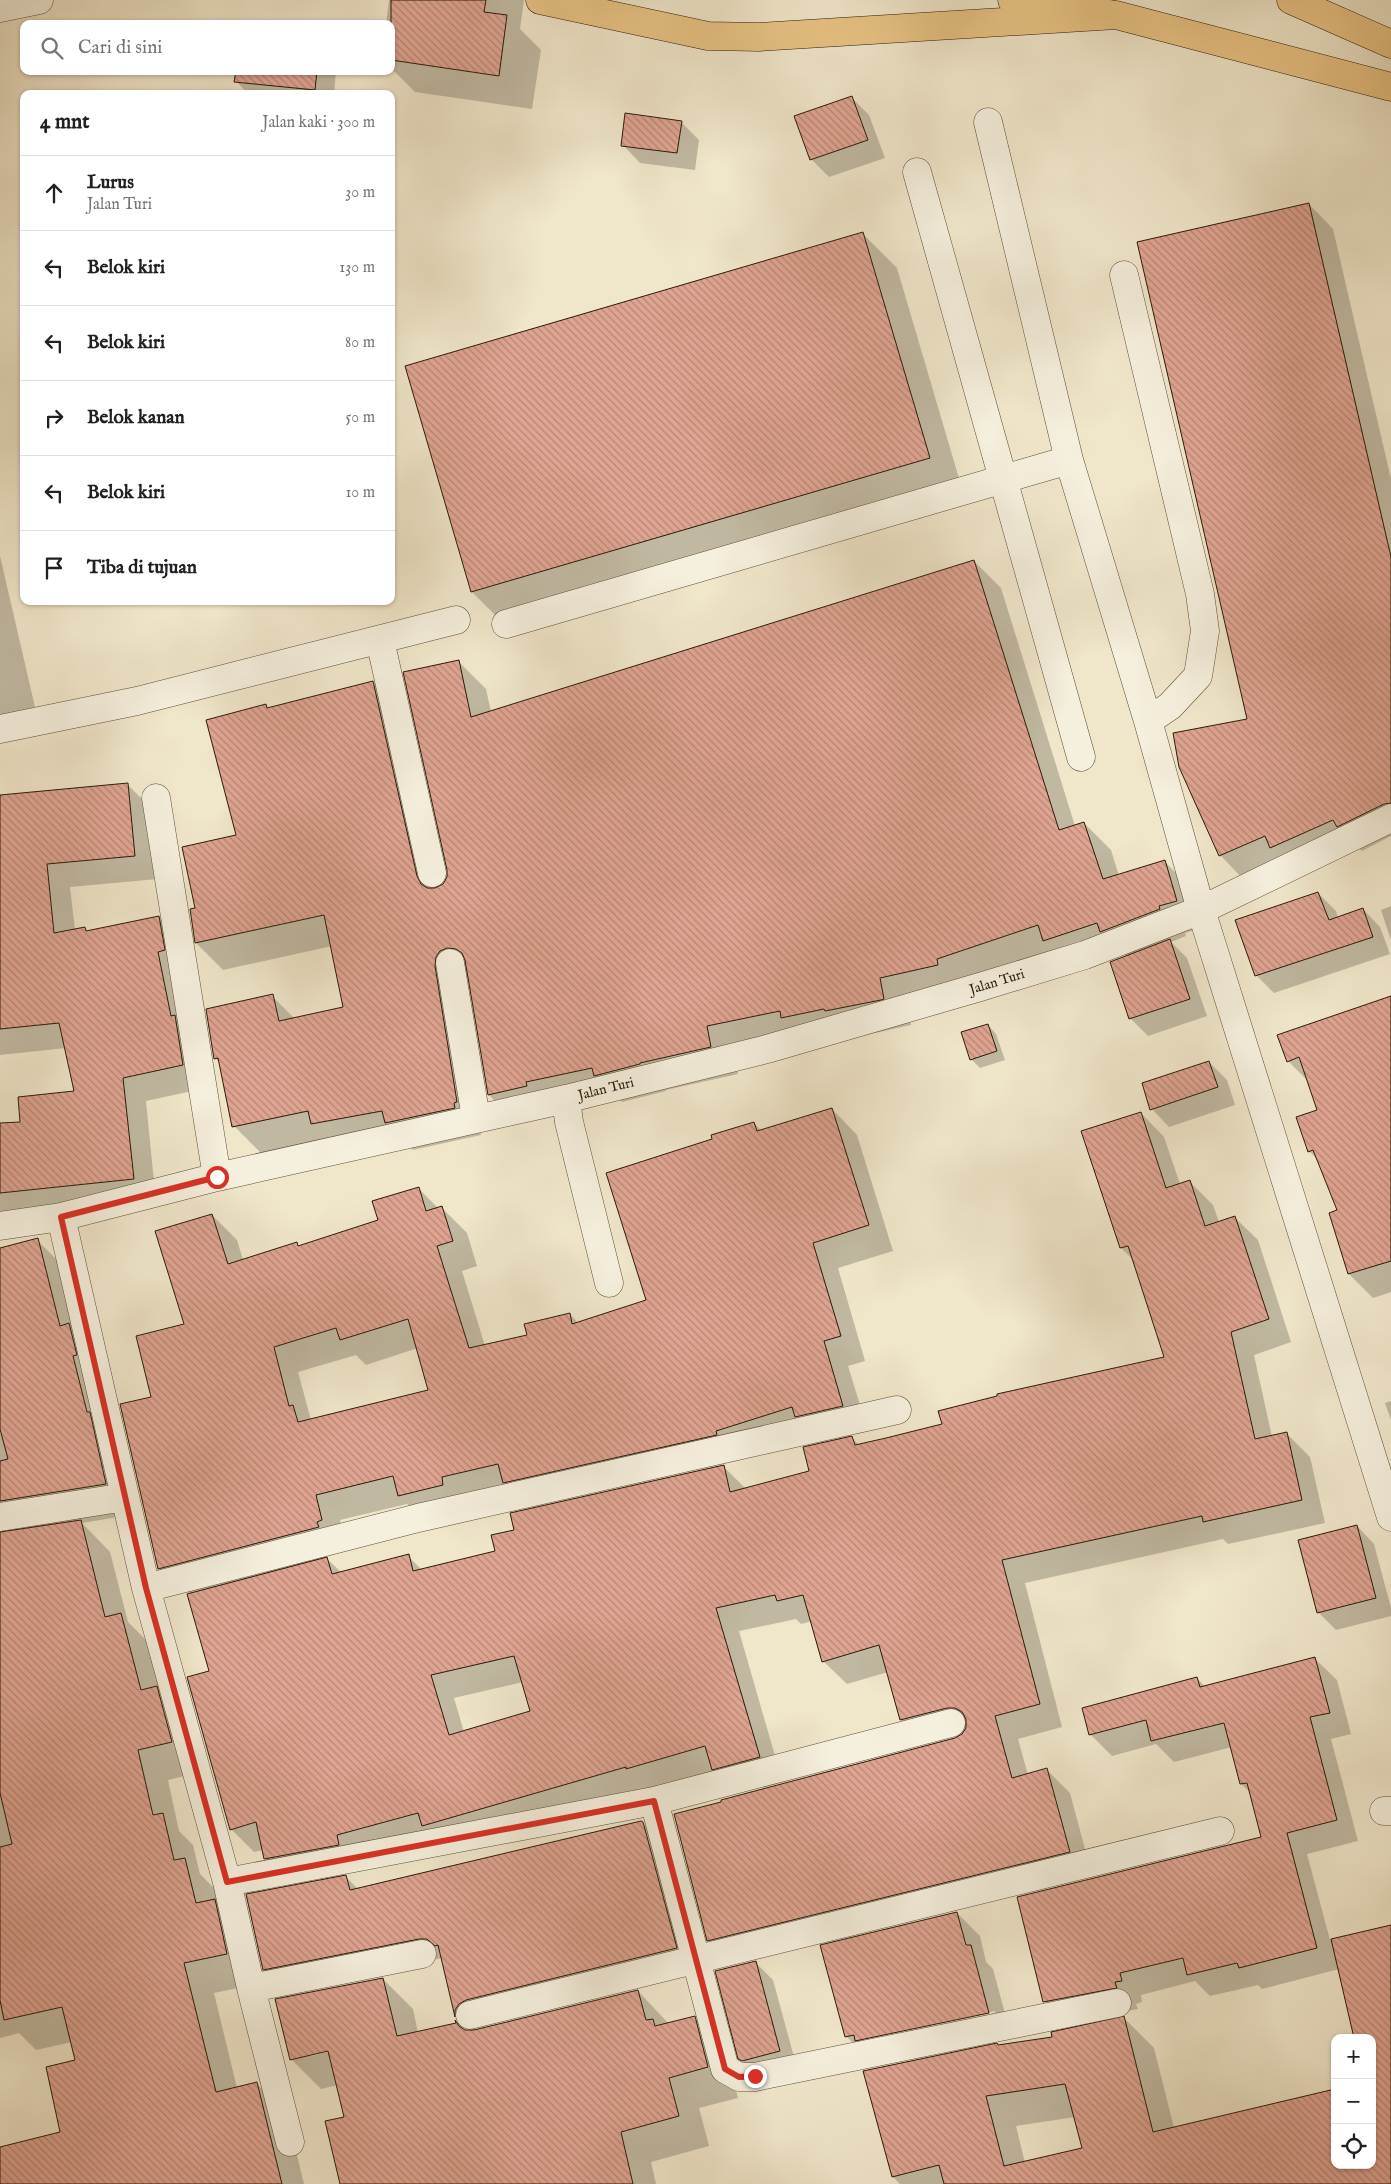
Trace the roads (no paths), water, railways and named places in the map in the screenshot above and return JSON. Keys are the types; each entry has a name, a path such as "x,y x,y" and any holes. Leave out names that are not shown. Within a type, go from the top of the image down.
{"highway":[{"path":"540,0 708,36 759,37 1116,15"},
{"path":"1012,0 1116,15 1391,87"},
{"path":"1292,0 1391,44"}],"street":[{"path":"0,8 39,0"},
{"path":"988,122 1069,460 1148,721 1201,910 1391,1517"},
{"path":"917,172 1081,757"},
{"path":"1124,275 1149,373 1173,486 1200,594 1206,631 1198,676 1170,706 1148,721"},
{"path":"506,624 1069,460"},
{"path":"0,729 137,701 456,620"},
{"path":"380,640 432,873"},
{"path":"156,798 217,1177"},
{"name":"Jalan Turi","path":"0,1226 61,1217 217,1177 566,1099 768,1049 980,987 1085,955 1201,910 1391,818"},
{"path":"450,963 476,1118"},
{"path":"566,1099 569,1122 609,1283"},
{"path":"61,1217 146,1588 227,1882 251,1988 290,2142"},
{"path":"146,1588 418,1518 897,1410"},
{"path":"0,1516 125,1497"},
{"path":"227,1882 654,1801 951,1723"},
{"path":"654,1801 725,2069 739,2077 755,2076 1117,2002"},
{"path":"470,2015 1220,1831"},
{"path":"251,1988 422,1954"}]}
